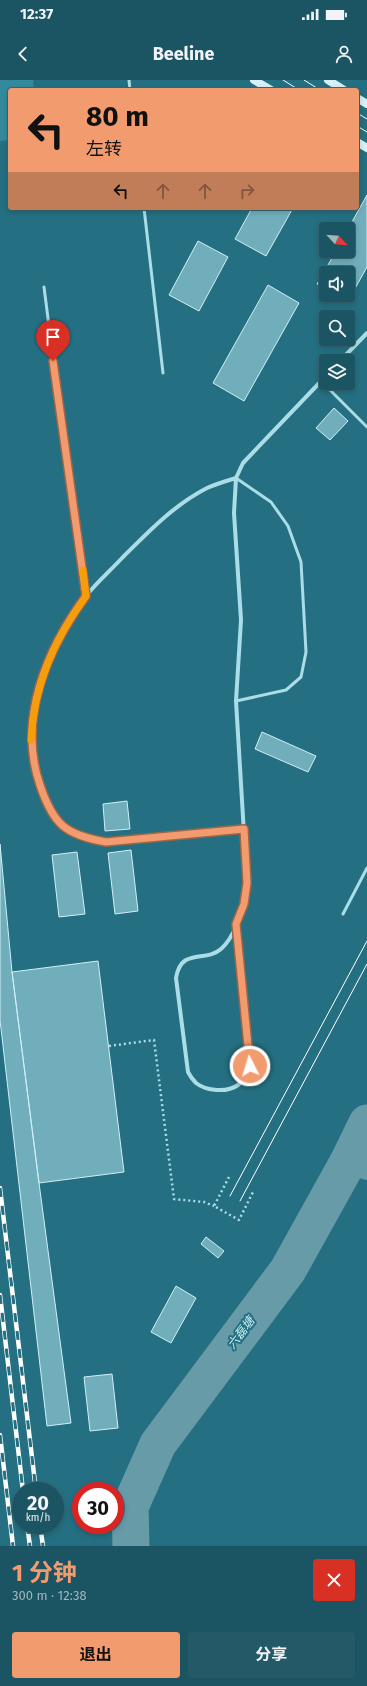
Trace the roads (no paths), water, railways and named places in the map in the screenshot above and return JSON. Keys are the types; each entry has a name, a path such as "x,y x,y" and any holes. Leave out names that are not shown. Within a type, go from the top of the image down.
{"street":[{"path":"254,80 268,88"},
{"path":"328,80 341,88"},
{"path":"347,354 367,333"},
{"path":"236,924 250,1066 246,1077 238,1085 229,1089 216,1090 205,1088 195,1082 188,1072 176,978 181,964 186,960 193,957 212,954 220,950 227,942 244,904 247,883 236,701 241,620 234,514 236,478 243,463 319,383"},
{"path":"236,478 208,488 183,502 147,533 86,596 71,616 57,641 45,671 33,715 31,746 35,773 44,798 53,816 67,830 85,838 106,842 244,829"}],"lane":[{"path":"144,210 163,373"},
{"path":"44,287 86,596"},
{"path":"330,390 367,427"},
{"path":"236,478 271,502 288,526 301,562 306,652 301,677 286,690 236,701"},
{"path":"343,914 367,868"}],"waterway":[{"name":"六磊塘","path":"131,1546 130,1507 158,1444 288,1270 348,1162 367,1123"},
{"path":"348,1162 367,1169"}],"tram line":[{"path":"283,80 296,88"},
{"path":"304,80 317,88"},
{"path":"359,114 367,119"},
{"path":"359,127 367,132"},
{"path":"230,1196 367,941"},
{"path":"240,1201 367,964"}],"railway":[{"path":"0,1188 35,1482"},
{"path":"0,1295 22,1482"},
{"path":"0,1435 13,1546"},
{"path":"28,1534 30,1546"},
{"path":"41,1534 43,1546"}]}
